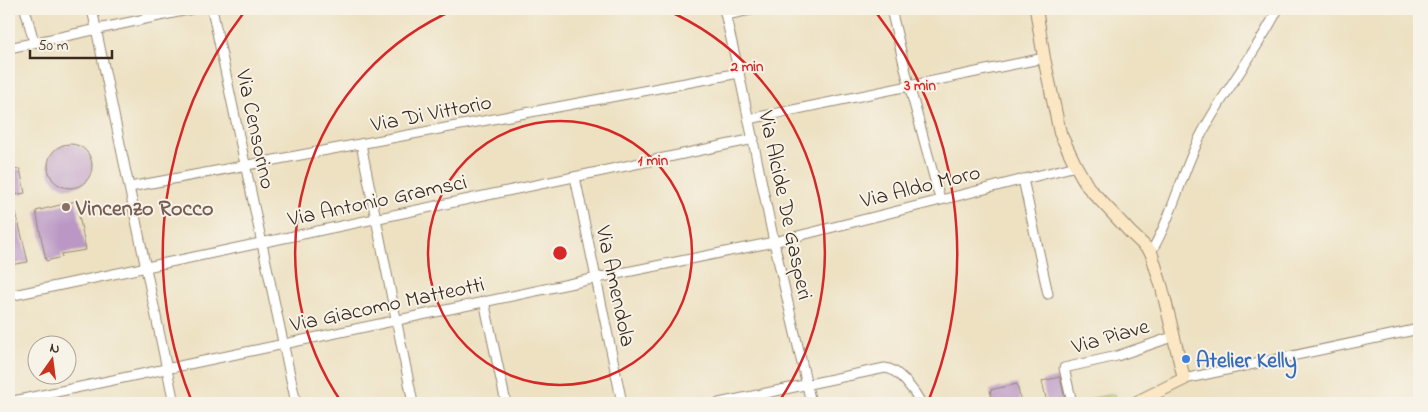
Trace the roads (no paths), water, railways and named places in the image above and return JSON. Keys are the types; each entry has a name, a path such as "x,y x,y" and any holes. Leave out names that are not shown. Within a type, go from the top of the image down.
{"street":[{"path":"25,9 34,42"},
{"path":"92,9 174,403"},
{"path":"9,48 192,9"},
{"name":"Via Censorino","path":"212,9 296,403"},
{"path":"725,12 755,9"},
{"path":"891,9 909,85 940,199"},
{"path":"1036,9 1060,133 1088,187 1151,252 1162,288 1172,336 1184,379"},
{"path":"1151,252 1162,233 1202,133 1278,9"},
{"name":"Via Alcide De Gasperi","path":"725,12 740,73 774,242 811,403"},
{"path":"749,119 1044,58"},
{"name":"Via Di Vittorio","path":"130,187 740,73"},
{"name":"Via Antonio Gramsci","path":"9,296 754,139"},
{"path":"361,144 413,403"},
{"name":"Via Aldo Moro","path":"774,242 1076,166"},
{"name":"Via Amendola","path":"575,177 622,403"},
{"path":"1023,179 1048,294"},
{"name":"Via Giacomo Matteotti","path":"9,402 484,301 774,242"},
{"path":"484,301 506,403"},
{"path":"1135,403 1184,379 1419,329"},
{"name":"Via Piave","path":"1072,403 1064,368 1117,356 1172,336"},
{"path":"719,403 885,368 890,368 914,391 921,403"}],"place":[{"name":"Vincenzo Rocco","path":"66,207"},
{"name":"Atelier Kelly","path":"1186,359"}]}
